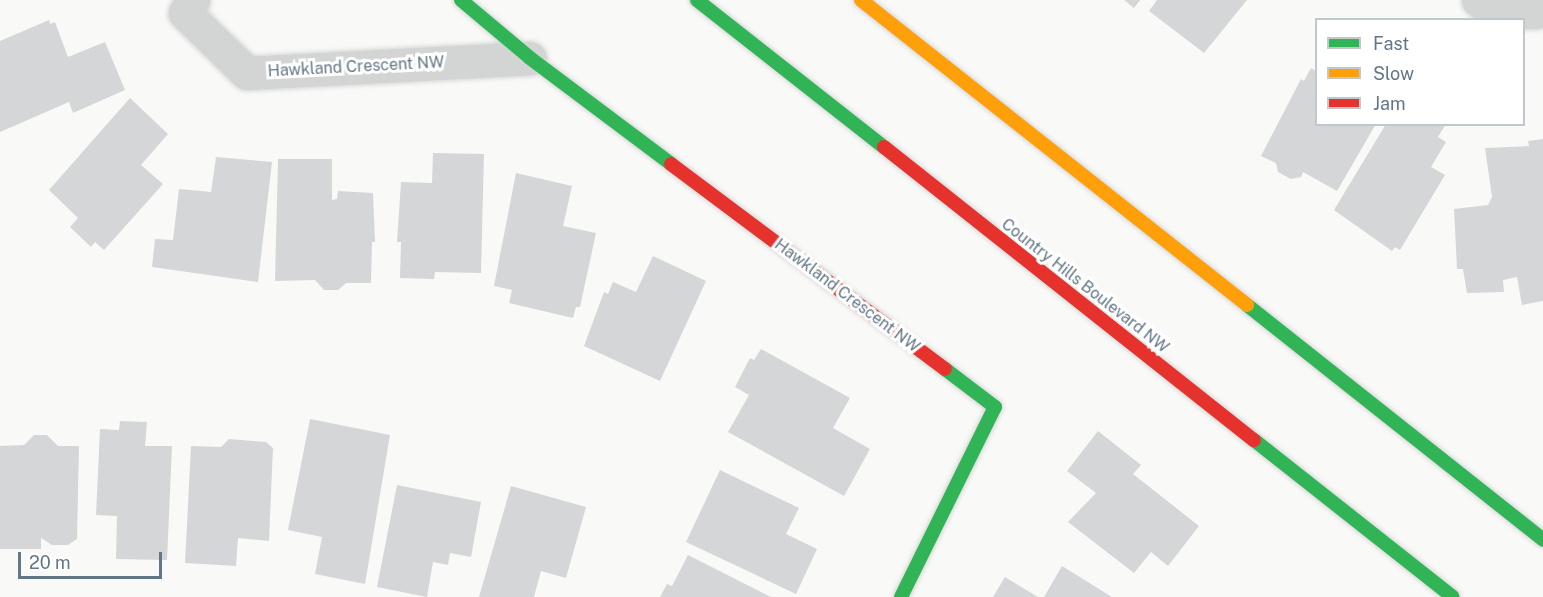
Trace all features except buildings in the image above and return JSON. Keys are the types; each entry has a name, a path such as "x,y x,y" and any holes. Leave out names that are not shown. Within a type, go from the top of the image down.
{"main road":[{"name":"Hawkland Crescent NW","path":"461,0 530,57 995,407 901,597"},
{"name":"Country Hills Boulevard NW","path":"697,0 1453,597"},
{"path":"861,0 1543,540"}],"street":[{"name":"Hawkland Crescent NW","path":"193,0 185,13 247,73 530,57"},
{"path":"1478,0 1491,9 1513,12 1535,12 1543,8"}],"traffic: fast":[{"path":"461,0 530,58 671,164"},
{"path":"697,0 884,147"},
{"path":"1247,305 1543,540"},
{"path":"901,597 995,407 945,369"},
{"path":"1254,440 1453,597"}],"traffic: slow":[{"path":"861,0 1247,305"}],"traffic: jam":[{"path":"884,147 1254,440"},
{"path":"671,164 945,369"}]}
